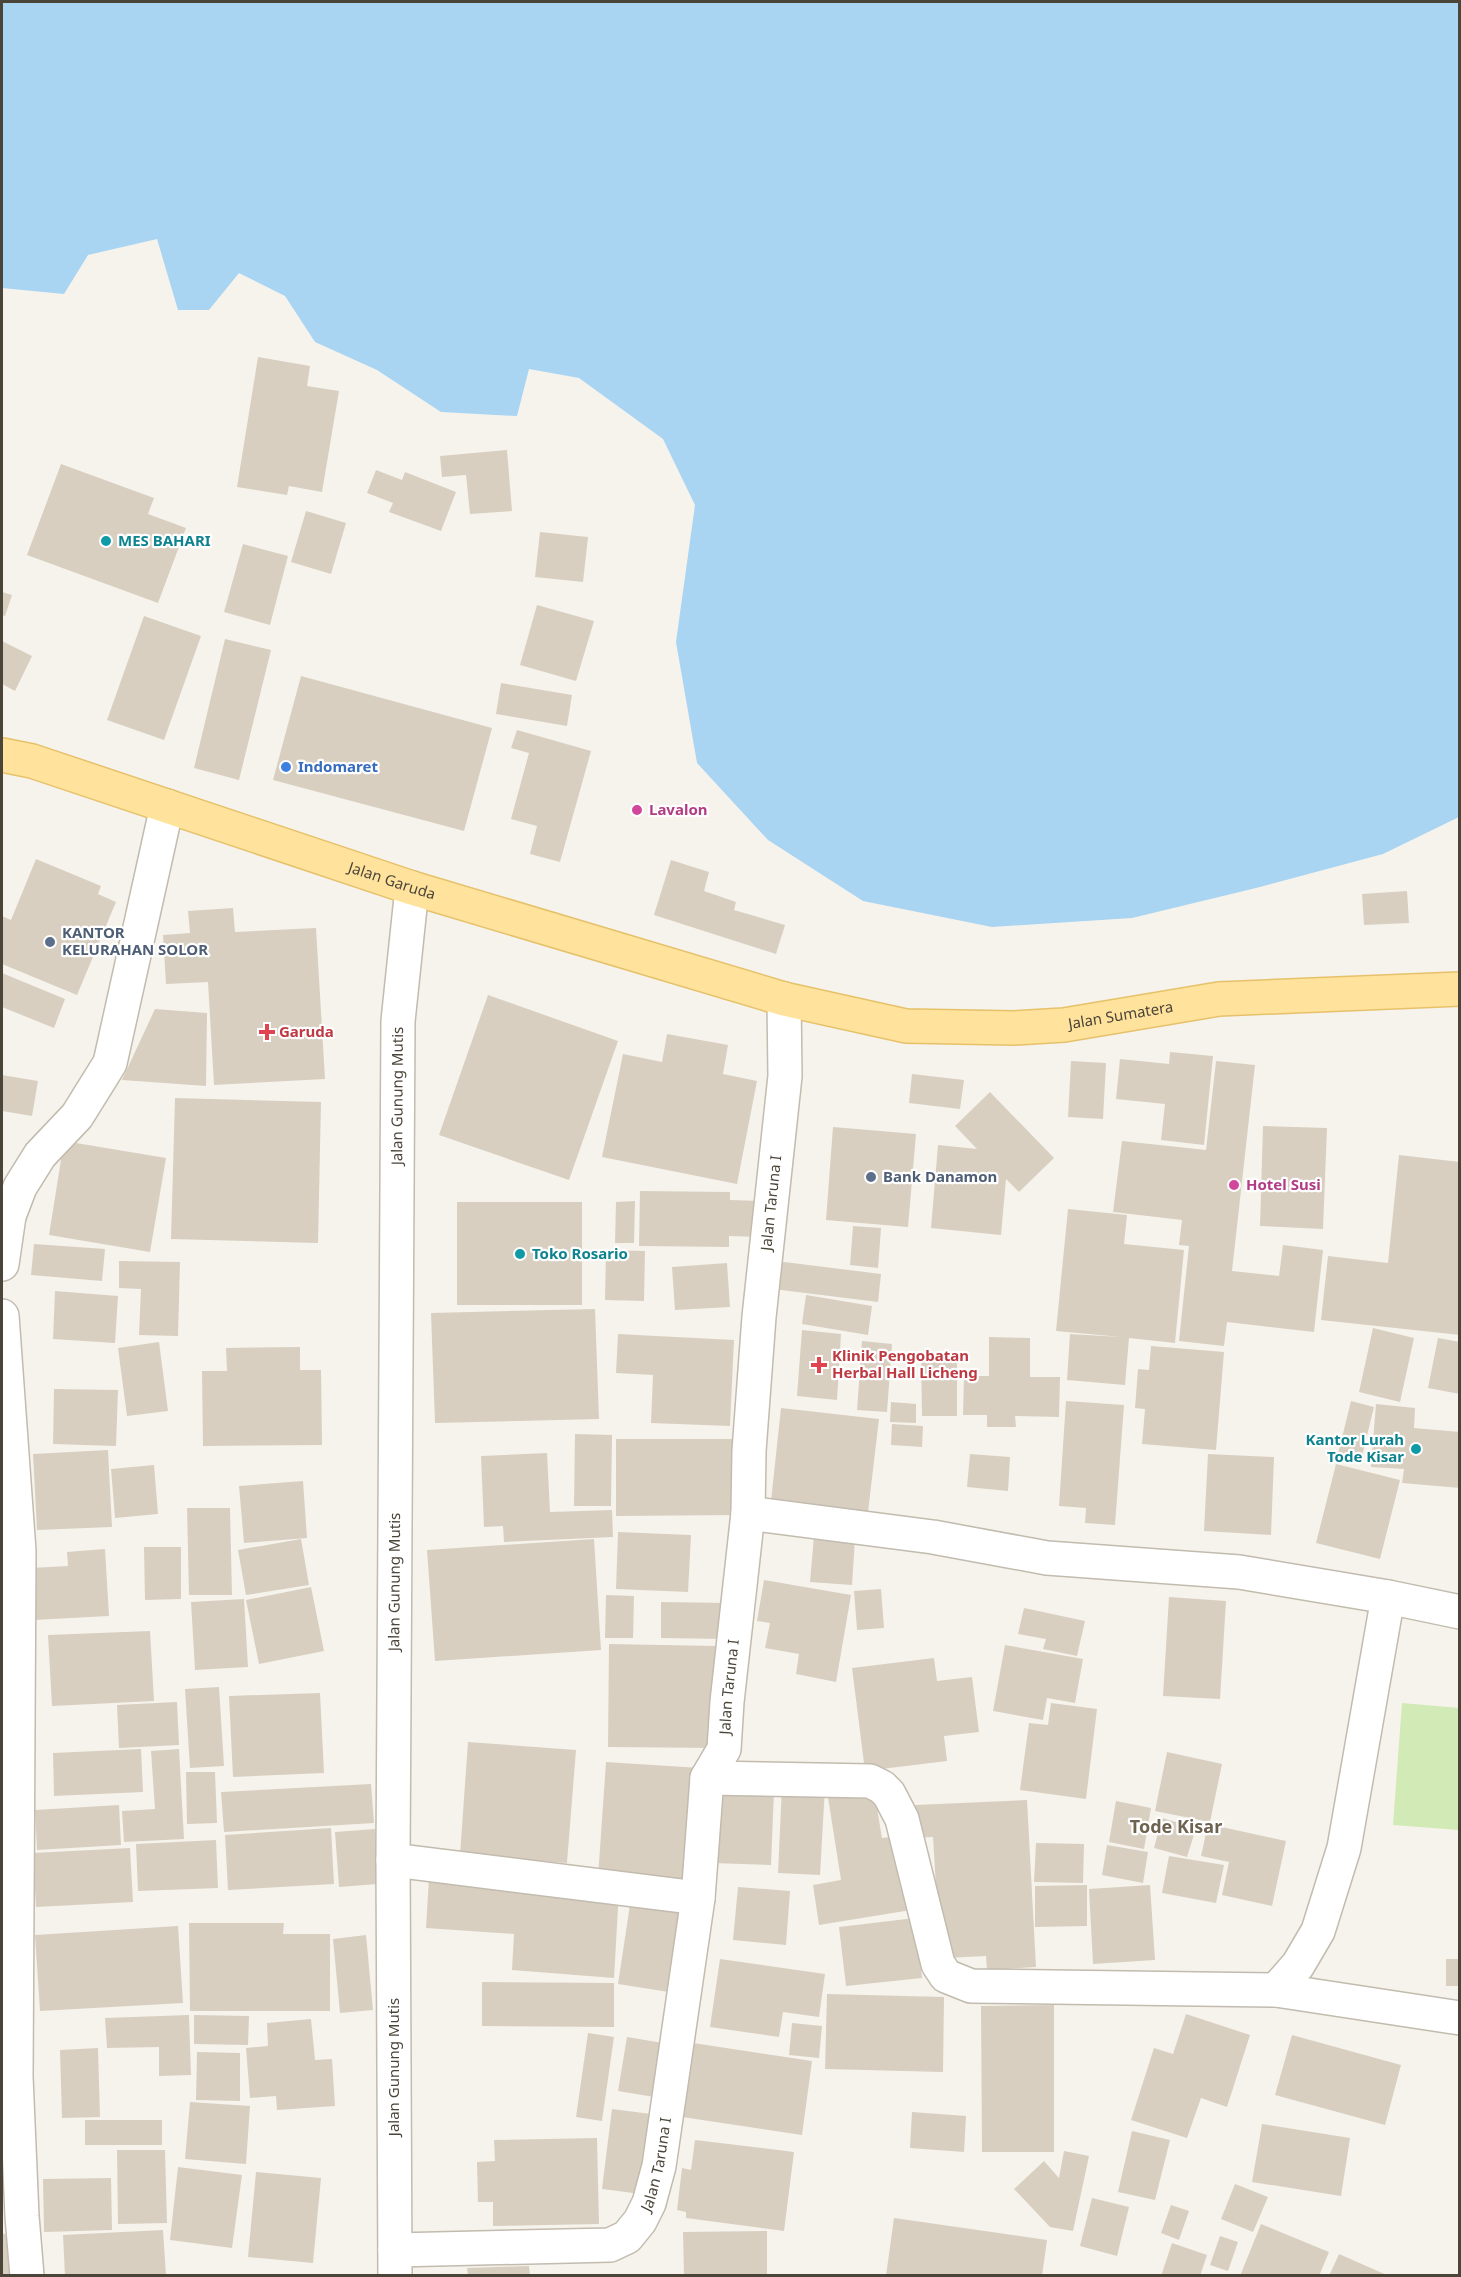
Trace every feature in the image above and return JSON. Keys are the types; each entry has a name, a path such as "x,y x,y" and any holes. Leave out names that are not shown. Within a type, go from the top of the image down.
{"main road":[{"name":"Jalan Garuda","path":"2,755 32,761 412,888 784,999"},
{"name":"Jalan Sumatera","path":"784,999 906,1026 1014,1028 1064,1025 1219,999 1460,988"}],"street":[{"path":"2,1264 9,1216 20,1186 40,1155 77,1116 110,1063 167,806"},
{"name":"Jalan Gunung Mutis","path":"395,2263 393,1860 398,1021 412,888"},
{"name":"Jalan Taruna I","path":"395,2263 610,2245 627,2237 640,2221 649,2203 659,2166 698,1898 707,1778 724,1749 748,1513 749,1451 759,1317 785,1076 784,999"},
{"path":"2,1316 19,1551 16,2077 27,2276"},
{"path":"748,1513 933,1537 1047,1558 1239,1572 1388,1597 1460,1612"},
{"path":"1276,1990 1298,1965 1318,1930 1344,1848 1388,1597"},
{"path":"707,1778 870,1781 882,1787 889,1794 902,1819 938,1964 946,1976 961,1983 971,1986 1276,1990 1460,2018"},
{"path":"393,1860 698,1898"}],"green space":[{"path":"1402,1703 1459,1708 1459,1830 1393,1825"}],"water":[{"path":"2,2 1459,2 1459,817 1383,854 1132,918 992,927 863,901 768,840 697,763 676,642 695,505 663,439 579,378 529,369 517,416 441,412 377,370 315,342 285,296 239,273 209,310 178,310 157,239 88,255 64,294 2,288"}],"building":[{"path":"258,357 310,366 307,386 339,391 322,492 289,486 287,495 237,487"},
{"path":"507,450 512,511 470,514 466,475 442,477 440,456"},
{"name":"MES BAHARI","path":"61,464 154,498 148,514 186,528 158,603 27,555"},
{"path":"376,470 402,480 405,472 456,492 441,531 389,512 393,503 367,493"},
{"path":"306,511 346,523 331,574 291,562"},
{"path":"540,532 588,537 583,582 535,577"},
{"path":"243,544 288,556 270,625 224,612"},
{"path":"2,592 12,595 5,616 2,615"},
{"path":"537,605 594,621 576,681 520,665"},
{"path":"144,616 201,636 164,740 107,720"},
{"path":"225,639 271,650 239,780 194,768"},
{"path":"2,641 32,656 15,691 2,684"},
{"path":"301,676 492,728 464,831 273,780"},
{"path":"501,683 572,695 567,726 496,714"},
{"path":"517,730 591,751 560,862 530,854 537,826 511,819 529,753 511,748"},
{"name":"KANTOR KELURAHAN SOLOR","path":"36,859 101,886 98,894 116,902 77,995 2,964 2,916 11,920"},
{"path":"671,860 709,872 704,891 736,902 734,910 785,925 776,954 654,915"},
{"path":"1407,891 1409,923 1364,925 1362,894"},
{"name":"Garuda","path":"233,908 235,932 316,928 325,1079 214,1085 208,982 166,984 163,935 190,933 188,911"},
{"path":"2,973 65,999 54,1028 2,1007"},
{"path":"488,995 618,1041 569,1180 439,1135"},
{"path":"155,1009 207,1013 206,1086 122,1080"},
{"path":"667,1034 728,1045 723,1074 757,1081 737,1184 602,1157 623,1054 662,1062"},
{"path":"1170,1052 1213,1056 1204,1145 1161,1140 1165,1104 1116,1099 1120,1059 1169,1064"},
{"path":"1071,1061 1106,1063 1103,1119 1068,1117"},
{"path":"1216,1061 1255,1065 1232,1271 1279,1276 1283,1245 1323,1250 1314,1332 1227,1322 1224,1346 1179,1341 1189,1246 1179,1245 1182,1220 1113,1212 1122,1141 1206,1150"},
{"path":"912,1074 964,1080 960,1109 909,1103"},
{"path":"2,1075 38,1081 32,1116 2,1111"},
{"path":"990,1092 1054,1158 1019,1192 1006,1179 1001,1235 931,1228 938,1145 977,1149 955,1126"},
{"path":"175,1098 321,1102 318,1243 171,1239"},
{"path":"1263,1126 1327,1128 1323,1229 1260,1226"},
{"name":"Bank Danamon","path":"833,1127 916,1134 908,1227 826,1220"},
{"path":"64,1141 166,1158 150,1252 49,1235"},
{"path":"1399,1155 1460,1162 1460,1335 1321,1320 1328,1256 1388,1263"},
{"path":"640,1191 730,1192 730,1200 760,1201 759,1237 729,1236 729,1247 639,1246"},
{"path":"635,1201 634,1243 615,1243 616,1202"},
{"name":"Toko Rosario","path":"457,1202 582,1202 582,1305 457,1305"},
{"path":"1068,1209 1127,1215 1124,1244 1184,1250 1175,1343 1129,1338 1125,1385 1067,1380 1070,1334 1121,1337 1056,1331"},
{"path":"853,1226 881,1228 878,1268 850,1265"},
{"path":"34,1244 105,1249 102,1281 31,1275"},
{"path":"606,1250 645,1251 644,1301 605,1300"},
{"path":"119,1261 180,1262 178,1336 139,1335 141,1289 119,1288"},
{"path":"776,1261 881,1274 878,1302 773,1289"},
{"path":"727,1263 730,1307 675,1310 672,1267"},
{"path":"55,1291 118,1296 115,1343 53,1339"},
{"path":"806,1295 872,1306 868,1335 802,1324"},
{"path":"595,1309 599,1419 435,1423 431,1313"},
{"path":"1373,1328 1414,1338 1400,1402 1359,1392"},
{"name":"Klinik Pengobatan Herbal Hall Licheng","path":"802,1330 841,1334 837,1400 797,1396"},
{"path":"618,1334 734,1340 730,1426 651,1423 653,1375 616,1373"},
{"path":"989,1337 1030,1338 1030,1377 1060,1377 1059,1417 1015,1416 1016,1427 987,1427 987,1415 963,1415 964,1376 989,1376"},
{"path":"1438,1338 1460,1342 1460,1394 1428,1388"},
{"path":"862,1341 892,1344 887,1412 857,1410"},
{"path":"159,1342 168,1411 127,1416 118,1348"},
{"path":"1151,1346 1224,1352 1216,1450 1142,1444 1145,1409 1135,1408 1138,1369 1149,1370"},
{"path":"300,1347 300,1370 321,1370 322,1445 203,1446 202,1371 227,1371 226,1348"},
{"path":"921,1352 957,1352 957,1416 922,1416"},
{"path":"54,1389 118,1390 116,1446 53,1444"},
{"path":"1066,1401 1124,1405 1115,1525 1085,1523 1086,1508 1059,1506"},
{"path":"1351,1401 1374,1407 1361,1460 1338,1454"},
{"path":"891,1402 916,1404 916,1423 890,1422"},
{"name":"Kantor Lurah Tode Kisar","path":"1376,1404 1415,1408 1414,1428 1460,1432 1460,1488 1402,1483 1404,1469 1371,1467"},
{"path":"781,1408 879,1419 868,1512 771,1501"},
{"path":"892,1424 923,1426 922,1447 891,1445"},
{"path":"575,1434 612,1435 611,1506 574,1506"},
{"path":"616,1439 738,1439 738,1515 616,1516"},
{"path":"108,1450 112,1527 37,1530 33,1454"},
{"path":"547,1453 550,1512 612,1510 613,1537 504,1542 503,1526 484,1527 481,1456"},
{"path":"970,1454 1010,1457 1008,1491 967,1487"},
{"path":"1208,1454 1274,1457 1271,1535 1204,1531"},
{"path":"1336,1464 1400,1480 1380,1559 1316,1543"},
{"path":"154,1465 158,1514 115,1518 111,1469"},
{"path":"303,1481 307,1538 244,1543 239,1486"},
{"path":"187,1508 230,1508 232,1595 189,1595"},
{"path":"618,1532 691,1535 688,1592 616,1589"},
{"path":"814,1536 855,1539 852,1585 810,1582"},
{"path":"301,1539 309,1585 246,1595 238,1550"},
{"path":"594,1539 601,1650 435,1661 427,1550"},
{"path":"144,1547 181,1547 181,1599 145,1600"},
{"path":"105,1549 109,1616 34,1620 31,1568 68,1566 67,1552"},
{"path":"764,1580 851,1595 836,1682 796,1674 799,1654 765,1648 770,1623 757,1621"},
{"path":"311,1587 324,1651 259,1664 246,1600"},
{"path":"881,1589 884,1628 857,1630 854,1591"},
{"path":"606,1595 634,1596 633,1638 605,1638"},
{"path":"1169,1597 1226,1601 1220,1699 1163,1696"},
{"path":"244,1599 248,1667 195,1670 191,1602"},
{"path":"661,1602 728,1603 727,1639 661,1638"},
{"path":"1024,1608 1085,1621 1077,1656 1043,1649 1046,1639 1018,1634"},
{"path":"150,1631 154,1701 52,1706 48,1635"},
{"path":"609,1644 717,1646 716,1748 608,1747"},
{"path":"1005,1645 1083,1659 1075,1703 1047,1698 1043,1720 993,1711"},
{"path":"934,1658 937,1681 972,1677 979,1732 944,1736 947,1761 865,1771 852,1668"},
{"path":"219,1687 224,1766 190,1768 185,1689"},
{"path":"320,1693 324,1773 233,1777 229,1696"},
{"path":"177,1702 179,1745 119,1748 117,1705"},
{"path":"1051,1703 1097,1709 1086,1799 1020,1790 1029,1723 1048,1725"},
{"path":"468,1742 576,1750 567,1863 460,1855"},
{"path":"141,1749 143,1792 54,1796 53,1753"},
{"path":"179,1749 184,1839 124,1842 122,1811 155,1809 151,1751"},
{"path":"1167,1752 1222,1764 1210,1822 1155,1811"},
{"path":"606,1762 700,1768 692,1883 598,1877"},
{"path":"186,1772 215,1772 217,1823 187,1824"},
{"path":"371,1784 374,1823 224,1832 221,1792"},
{"path":"873,1784 882,1838 899,1836 911,1910 819,1925 813,1885 841,1880 827,1791"},
{"path":"782,1786 825,1787 820,1875 778,1873"},
{"path":"713,1788 774,1791 771,1865 712,1863"},
{"path":"1027,1800 1036,1967 987,1970 986,1956 946,1958 945,1919 938,1920 933,1837 916,1838 915,1805"},
{"path":"1116,1801 1151,1808 1144,1849 1109,1842"},
{"path":"119,1805 121,1845 37,1850 35,1810"},
{"path":"1162,1818 1196,1828 1187,1857 1154,1848"},
{"path":"1208,1824 1286,1841 1272,1906 1222,1895 1229,1862 1201,1856"},
{"path":"331,1828 334,1884 228,1890 225,1835"},
{"path":"375,1829 378,1884 339,1887 335,1832"},
{"path":"216,1840 218,1888 138,1891 136,1844"},
{"path":"1036,1843 1084,1844 1083,1883 1034,1882"},
{"path":"1107,1845 1148,1852 1143,1883 1102,1875"},
{"path":"130,1848 133,1902 36,1907 33,1853"},
{"path":"1169,1856 1224,1865 1216,1903 1162,1893"},
{"path":"429,1878 619,1891 614,1978 512,1970 514,1934 426,1928"},
{"path":"1087,1885 1087,1926 1035,1927 1035,1886"},
{"path":"1150,1885 1155,1960 1093,1964 1089,1889"},
{"path":"738,1887 790,1891 786,1945 733,1940"},
{"path":"631,1898 688,1907 675,1993 618,1984"},
{"path":"915,1918 922,1978 846,1986 839,1927"},
{"path":"189,1923 284,1923 283,1934 330,1934 330,2011 190,2011"},
{"path":"178,1926 183,2003 40,2011 35,1935"},
{"path":"366,1935 373,2010 340,2013 333,1939"},
{"path":"720,1959 825,1974 819,2017 783,2012 779,2037 710,2027"},
{"path":"1446,1959 1460,1959 1460,1986 1446,1986"},
{"path":"482,1982 614,1983 614,2027 482,2026"},
{"path":"827,1994 944,1997 943,2072 825,2069"},
{"path":"1054,2005 1054,2152 982,2152 981,2006"},
{"path":"1186,2014 1250,2035 1227,2107 1201,2098 1187,2138 1131,2120 1154,2048 1173,2054"},
{"path":"189,2015 191,2075 159,2076 159,2047 107,2048 105,2018"},
{"path":"194,2015 249,2016 248,2045 194,2044"},
{"path":"311,2019 315,2060 332,2059 335,2106 277,2110 276,2096 250,2098 246,2048 268,2046 267,2023"},
{"path":"792,2023 822,2026 819,2058 789,2055"},
{"path":"588,2033 614,2037 602,2121 576,2117"},
{"path":"1292,2035 1401,2065 1385,2125 1275,2095"},
{"path":"627,2037 675,2045 666,2099 618,2091"},
{"path":"693,2043 812,2061 802,2135 682,2117"},
{"path":"98,2048 100,2117 62,2118 60,2050"},
{"path":"197,2052 240,2053 240,2101 196,2100"},
{"path":"190,2102 250,2106 246,2164 185,2159"},
{"path":"612,2109 659,2115 649,2195 602,2189"},
{"path":"912,2112 966,2116 964,2152 910,2148"},
{"path":"85,2120 162,2120 162,2145 85,2145"},
{"path":"1262,2124 1350,2138 1341,2196 1252,2182"},
{"path":"1132,2131 1170,2140 1155,2200 1118,2192"},
{"path":"597,2138 599,2224 493,2226 493,2202 478,2202 477,2162 495,2161 494,2140"},
{"path":"695,2140 794,2152 784,2231 686,2218 686,2212 677,2210 682,2168 691,2170"},
{"path":"117,2150 165,2150 167,2223 118,2224"},
{"path":"1064,2151 1089,2156 1073,2231 1050,2227 1014,2189 1044,2161 1059,2178"},
{"path":"178,2167 242,2175 232,2248 170,2240"},
{"path":"256,2172 321,2178 313,2263 248,2257"},
{"path":"111,2178 112,2230 44,2232 43,2179"},
{"path":"1235,2184 1268,2197 1253,2232 1221,2219"},
{"path":"1092,2198 1129,2207 1117,2256 1080,2246"},
{"path":"1171,2205 1189,2211 1179,2240 1161,2233"},
{"path":"894,2218 1047,2240 1042,2276 886,2276"},
{"path":"1261,2224 1329,2252 1319,2276 1240,2276"},
{"path":"163,2230 166,2276 65,2276 63,2235"},
{"path":"767,2231 767,2276 684,2276 683,2232"},
{"path":"2,2233 21,2240 9,2276 2,2276"},
{"path":"1220,2236 1238,2242 1228,2271 1210,2265"},
{"path":"1172,2243 1207,2255 1200,2276 1161,2276"},
{"path":"1339,2254 1389,2276 1329,2276"},
{"path":"529,2266 530,2276 468,2276 467,2268"}],"place":[{"name":"MES BAHARI","path":"106,541"},
{"name":"Indomaret","path":"286,767"},
{"name":"Lavalon","path":"637,810"},
{"name":"KANTOR KELURAHAN SOLOR","path":"50,942"},
{"name":"Garuda","path":"267,1032"},
{"name":"Bank Danamon","path":"871,1177"},
{"name":"Hotel Susi","path":"1234,1185"},
{"name":"Toko Rosario","path":"520,1254"},
{"name":"Klinik Pengobatan Herbal Hall Licheng","path":"819,1365"},
{"name":"Kantor Lurah Tode Kisar","path":"1416,1449"}],"district":[{"name":"Tode Kisar","path":"1176,1827"}]}
